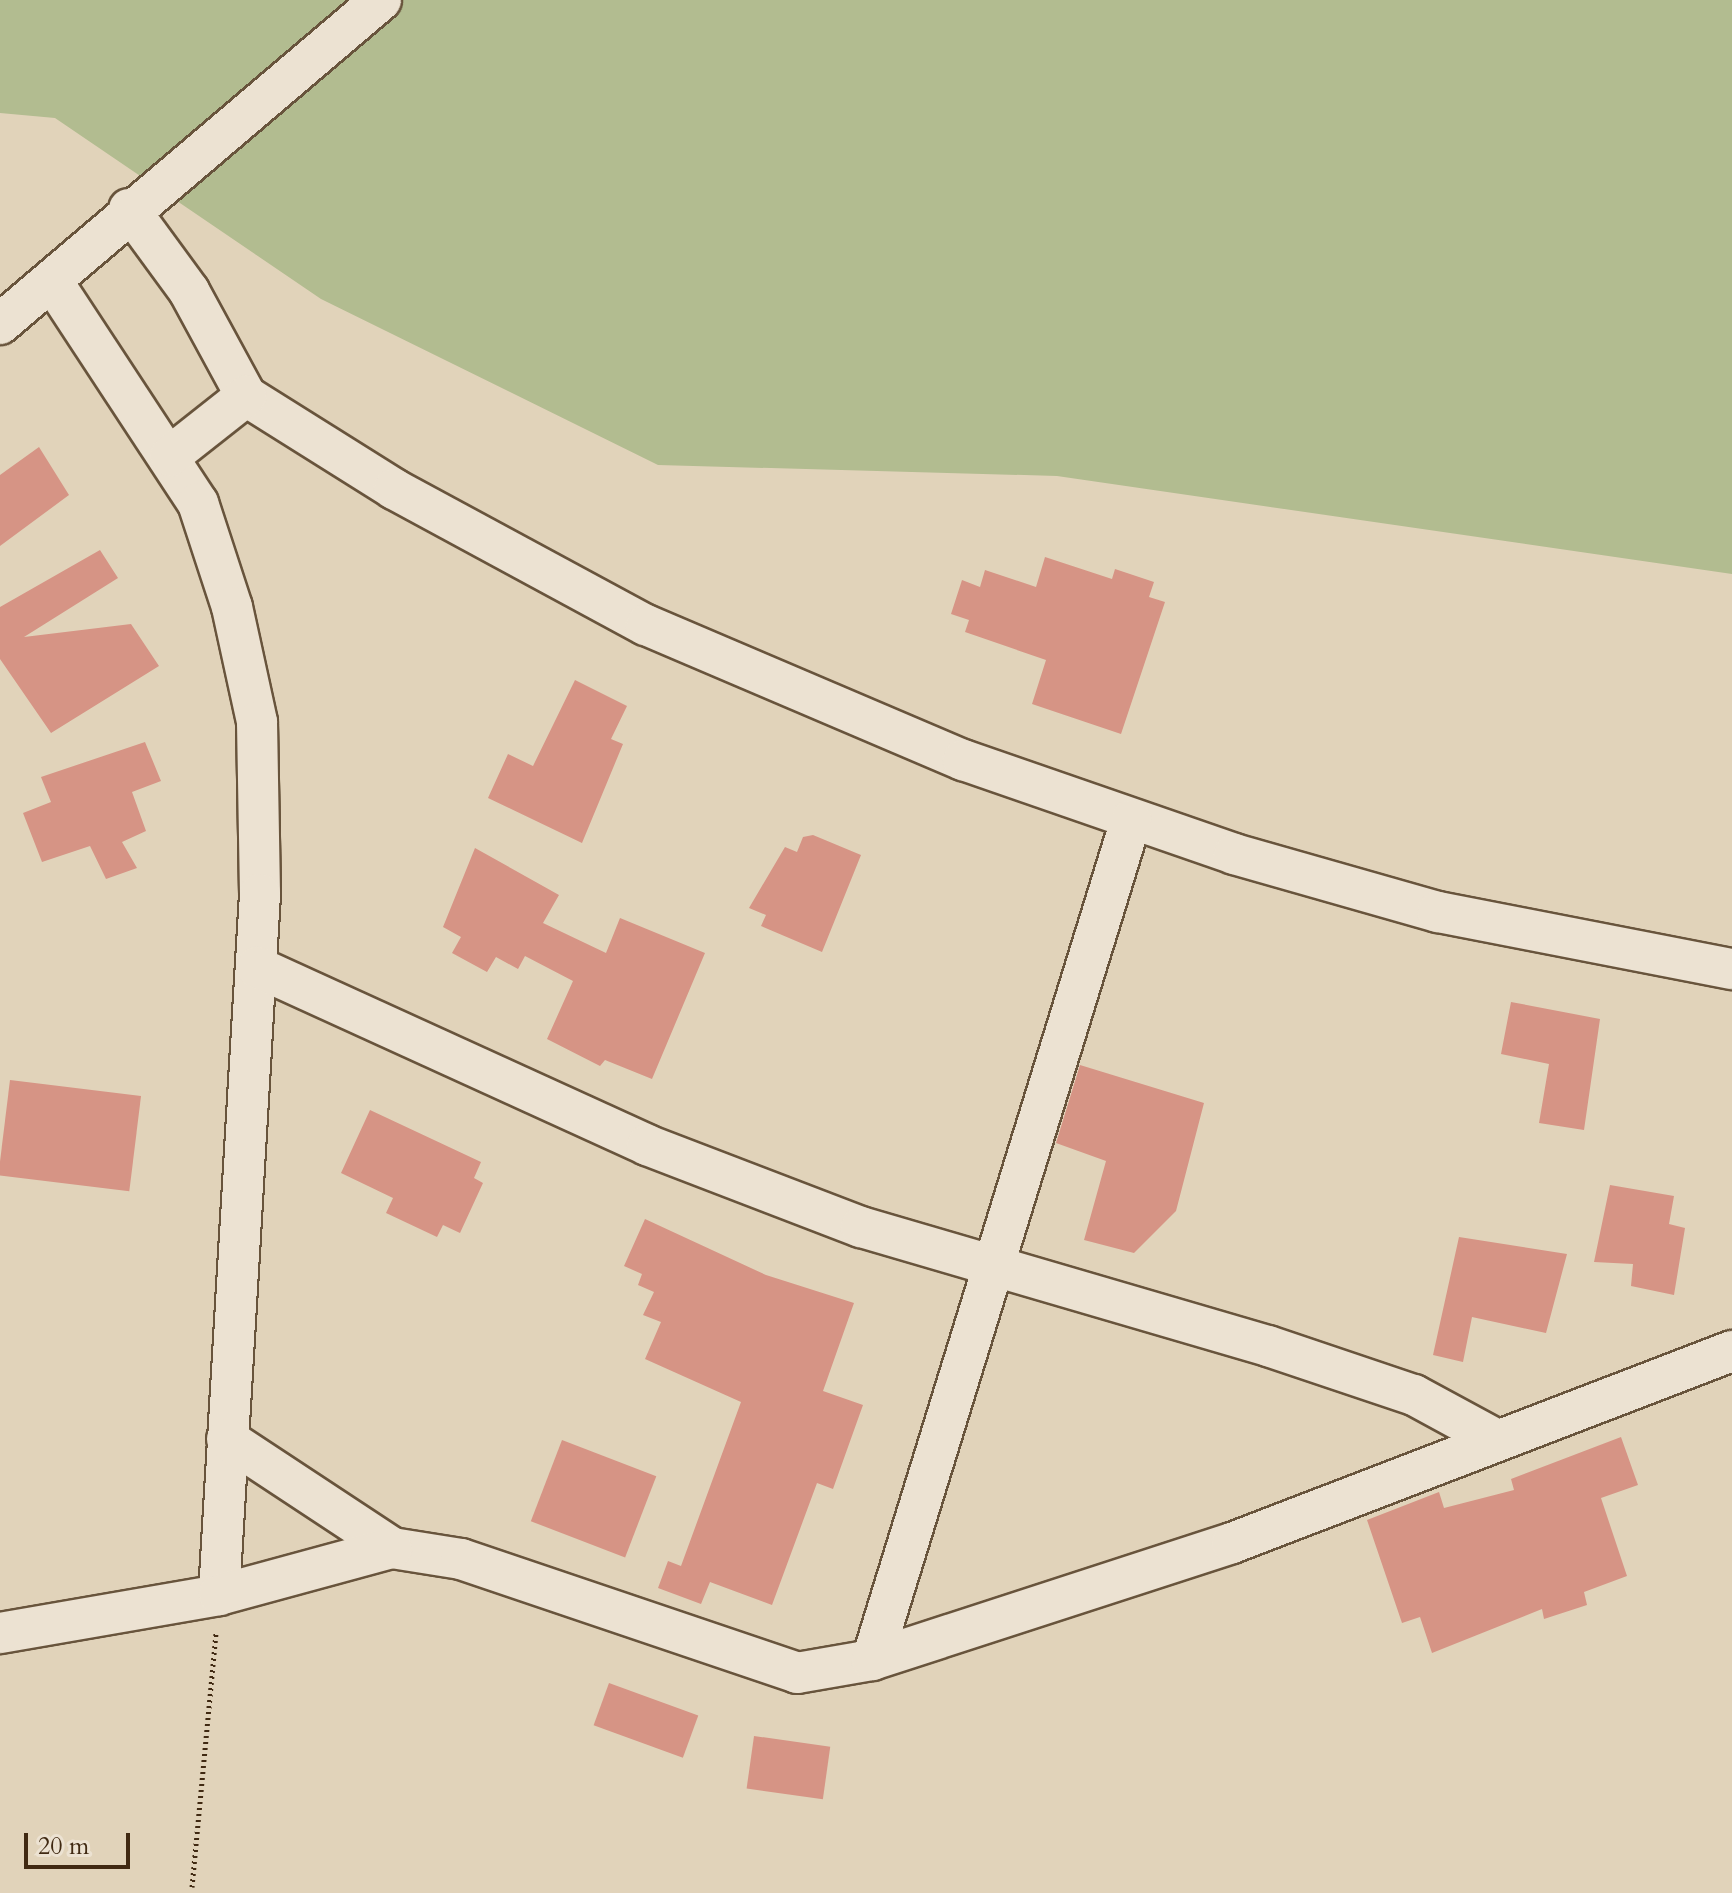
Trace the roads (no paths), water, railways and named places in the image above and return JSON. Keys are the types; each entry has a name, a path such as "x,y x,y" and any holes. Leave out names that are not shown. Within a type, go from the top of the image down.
{"street":[{"path":"0,324 52,281 129,209 381,0"},
{"path":"129,209 189,291 246,396 420,504 646,625 963,760 1131,820 1438,912 1732,969"},
{"path":"52,281 170,456 212,538 257,722 257,967 219,1595"},
{"path":"170,456 246,396"},
{"path":"872,1660 990,1264 1131,820"},
{"path":"257,967 647,1145 861,1227 1414,1395 1495,1439"},
{"path":"0,1633 219,1595 392,1548 461,1559 788,1672 872,1660 1232,1543 1495,1439 1732,1351"},
{"path":"227,1439 392,1548"}]}
